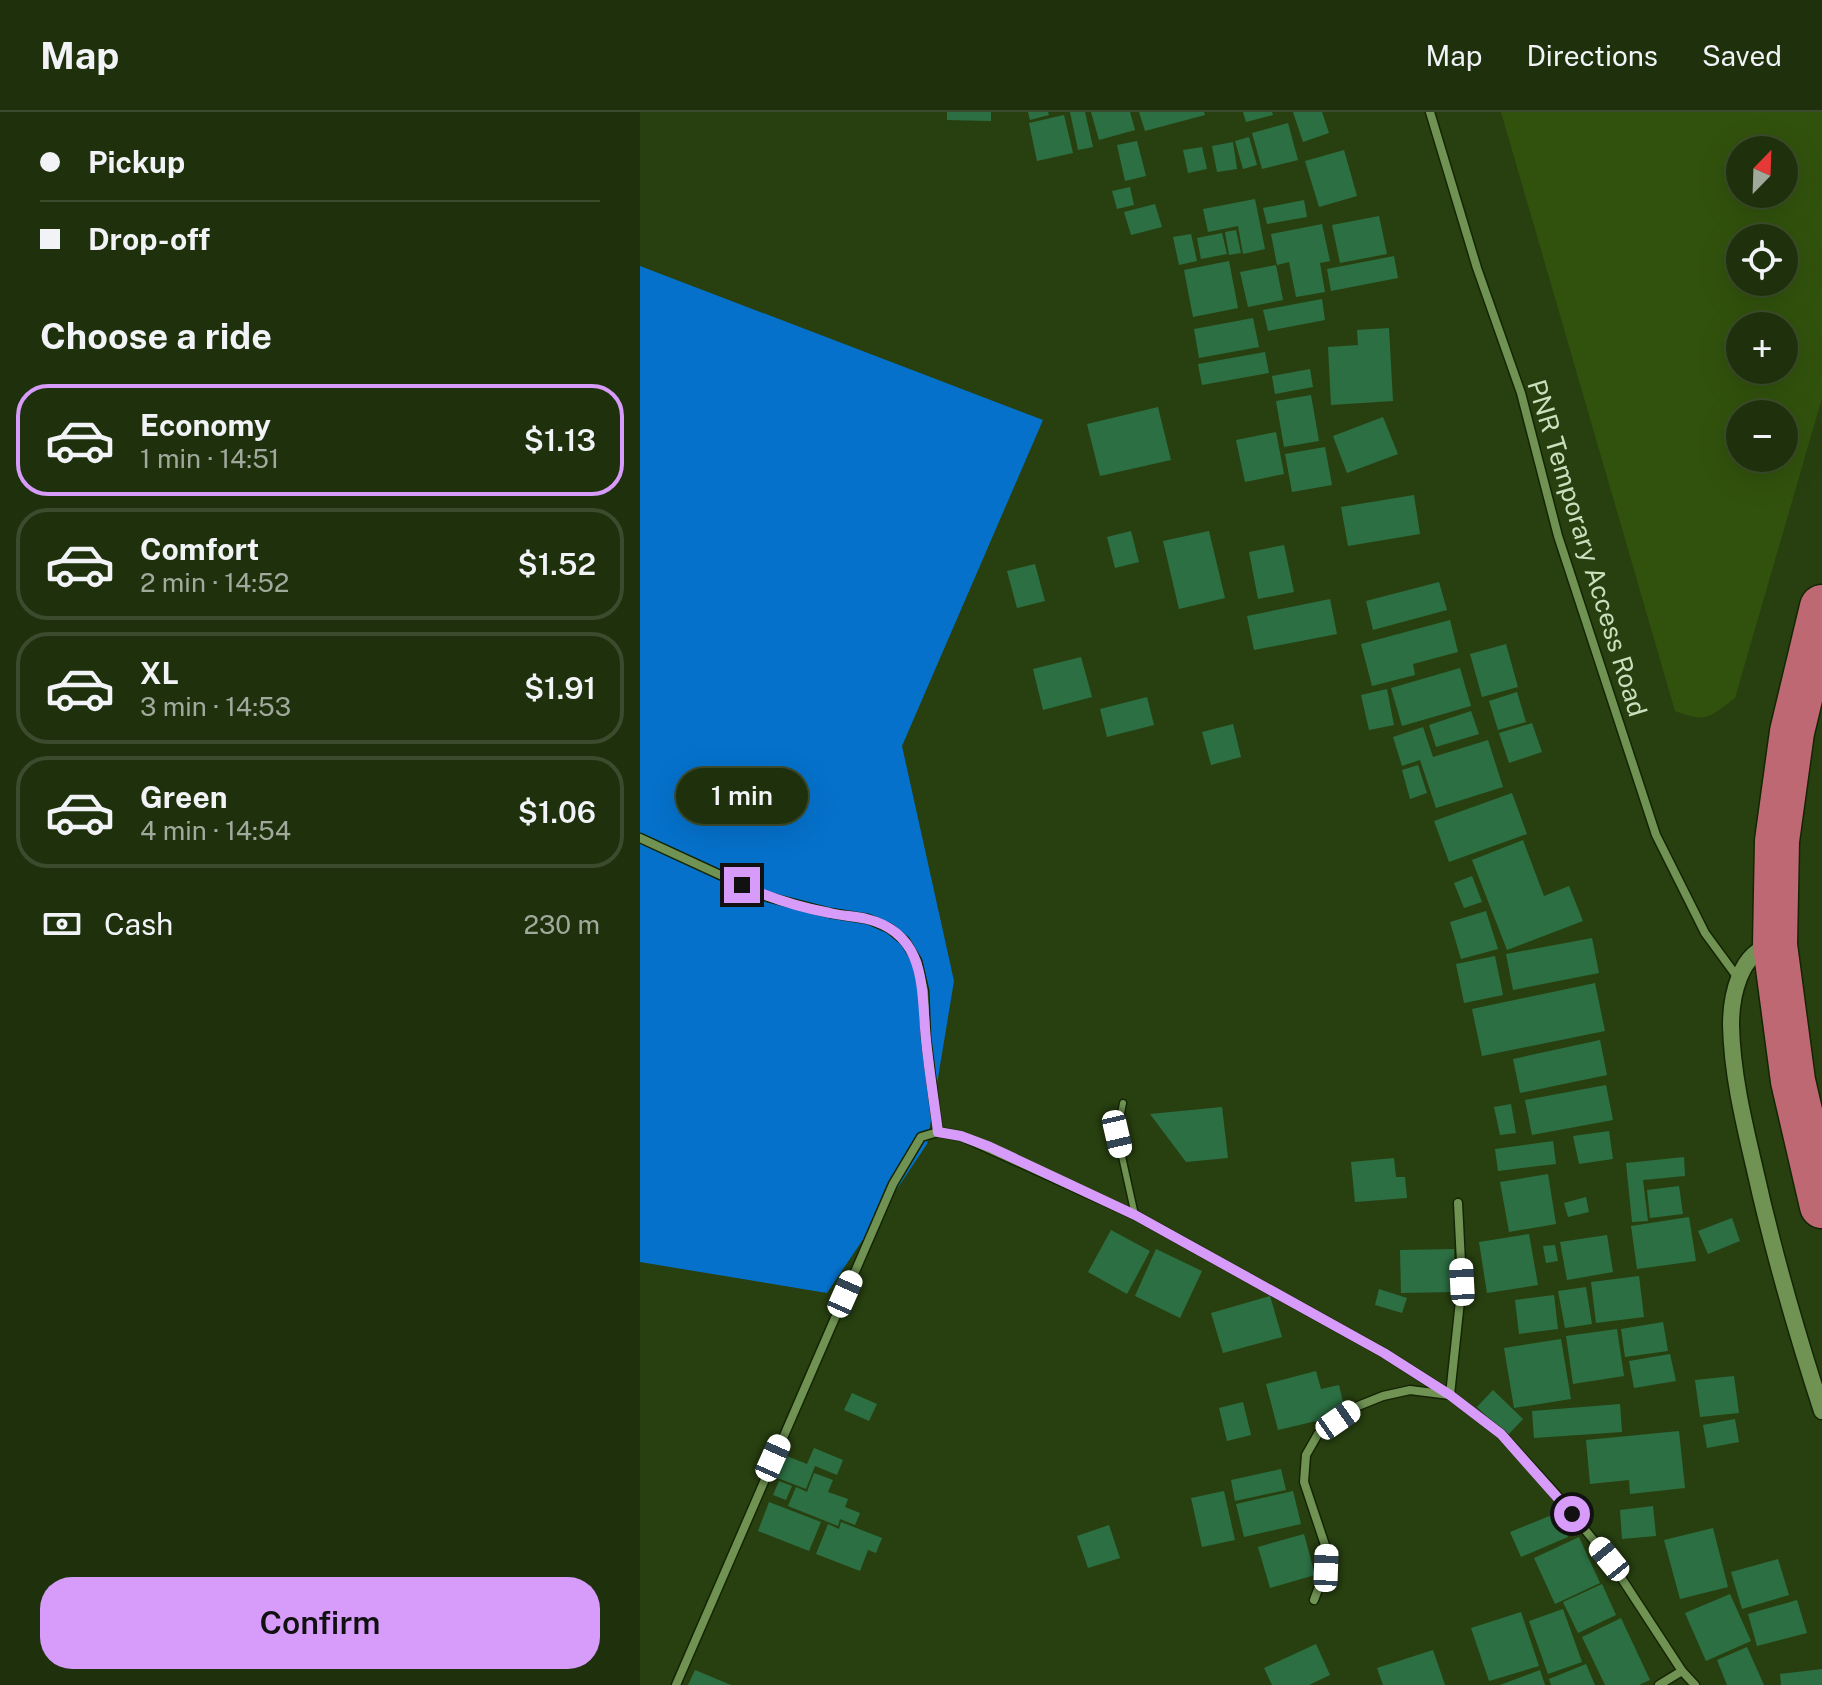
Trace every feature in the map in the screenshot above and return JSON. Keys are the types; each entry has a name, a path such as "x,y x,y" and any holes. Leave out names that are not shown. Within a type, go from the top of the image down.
{"highway":[{"path":"1822,607 1792,732 1777,841 1775,945 1793,1081 1822,1206"}],"main road":[{"path":"1775,945 1755,951 1746,963 1733,1003 1731,1024 1743,1118 1776,1260 1822,1411"}],"street":[{"name":"PNR Temporary Access Road","path":"1430,112 1477,268 1521,393 1558,536 1656,835 1705,933 1739,980"},
{"path":"640,838 768,897 868,919 889,928 905,941 917,961 924,991 926,1038 938,1132"},
{"path":"676,1685 893,1184 921,1137 938,1132 961,1136 990,1147 1135,1215 1384,1353 1450,1395 1501,1434 1554,1492 1609,1559 1682,1671 1695,1685"},
{"path":"1450,1395 1462,1282 1458,1203"},
{"path":"1314,1600 1326,1568 1326,1548 1304,1482 1306,1455 1318,1434 1358,1406 1383,1396 1410,1390 1450,1395"},
{"path":"1659,1685 1682,1671"}],"lane":[{"path":"1123,1103 1117,1134 1135,1215"}],"green space":[{"path":"1501,112 1822,112 1822,398 1735,698 1707,716 1694,717 1675,711"}],"water":[{"path":"640,266 1043,420 902,746 954,981 927,1144 827,1293 640,1262"}],"building":[{"path":"947,112 991,112 991,121 947,120"},
{"path":"1028,112 1048,112 1049,115 1030,120"},
{"path":"1070,112 1085,112 1093,147 1078,150"},
{"path":"1091,112 1130,112 1135,130 1099,140"},
{"path":"1139,112 1204,112 1205,115 1145,131"},
{"path":"1243,112 1272,112 1273,115 1246,122"},
{"path":"1293,112 1322,112 1329,133 1303,142"},
{"path":"1064,115 1073,153 1037,161 1029,123"},
{"path":"1288,123 1298,160 1262,169 1252,133"},
{"path":"1249,137 1257,165 1243,169 1235,141"},
{"path":"1137,141 1146,176 1125,181 1117,145"},
{"path":"1233,142 1237,169 1217,172 1212,146"},
{"path":"1202,147 1207,169 1188,173 1183,150"},
{"path":"1344,150 1357,196 1319,207 1305,161"},
{"path":"1130,187 1134,205 1117,209 1112,191"},
{"path":"1255,199 1265,249 1243,254 1238,226 1208,232 1203,209"},
{"path":"1304,200 1307,217 1267,224 1263,208"},
{"path":"1155,204 1162,227 1131,235 1124,212"},
{"path":"1379,216 1387,254 1340,263 1332,225"},
{"path":"1322,224 1330,261 1320,263 1325,292 1296,297 1289,262 1277,265 1271,234"},
{"path":"1236,230 1241,253 1229,255 1225,232"},
{"path":"1222,233 1227,254 1201,259 1197,238"},
{"path":"1191,234 1197,261 1179,265 1173,237"},
{"path":"1394,256 1398,278 1331,291 1327,269"},
{"path":"1229,261 1238,308 1193,317 1184,270"},
{"path":"1276,265 1283,300 1248,307 1240,272"},
{"path":"1322,299 1325,320 1268,331 1263,310"},
{"path":"1253,318 1259,347 1199,358 1194,329"},
{"path":"1389,328 1393,401 1331,405 1328,347 1358,345 1357,330"},
{"path":"1265,352 1269,373 1202,385 1198,364"},
{"path":"1310,369 1313,387 1275,394 1272,376"},
{"path":"1311,395 1319,441 1284,447 1276,401"},
{"path":"1158,407 1171,460 1100,476 1087,424"},
{"path":"1383,417 1398,454 1347,473 1333,436"},
{"path":"1276,432 1284,474 1245,482 1236,440"},
{"path":"1325,447 1332,485 1292,492 1285,454"},
{"path":"1414,495 1420,534 1348,546 1341,507"},
{"path":"1131,531 1139,562 1115,568 1107,537"},
{"path":"1209,531 1225,598 1179,609 1163,541"},
{"path":"1284,545 1294,592 1258,599 1249,552"},
{"path":"1035,564 1045,601 1017,608 1007,571"},
{"path":"1439,582 1447,610 1373,630 1366,601"},
{"path":"1330,599 1337,634 1254,650 1247,616"},
{"path":"1450,620 1458,652 1413,664 1415,675 1372,686 1361,644"},
{"path":"1506,644 1518,687 1482,697 1470,654"},
{"path":"1081,657 1092,697 1043,710 1033,669"},
{"path":"1460,668 1471,706 1402,726 1391,688"},
{"path":"1387,689 1394,725 1369,730 1361,695"},
{"path":"1517,692 1526,722 1498,730 1489,701"},
{"path":"1147,697 1154,725 1107,737 1100,709"},
{"path":"1471,711 1479,734 1436,747 1429,725"},
{"path":"1532,723 1542,752 1509,763 1499,733"},
{"path":"1233,724 1241,757 1211,765 1202,732"},
{"path":"1423,727 1433,757 1488,740 1503,787 1436,808 1420,760 1402,766 1393,737"},
{"path":"1418,765 1427,793 1410,799 1402,770"},
{"path":"1512,793 1527,834 1449,862 1434,821"},
{"path":"1523,840 1544,896 1569,886 1583,921 1507,950 1472,860"},
{"path":"1472,876 1482,902 1464,908 1454,883"},
{"path":"1486,911 1498,949 1461,959 1450,922"},
{"path":"1592,938 1599,973 1513,990 1506,954"},
{"path":"1495,956 1503,995 1464,1003 1456,964"},
{"path":"1595,983 1605,1031 1482,1056 1472,1009"},
{"path":"1600,1040 1607,1075 1520,1093 1513,1059"},
{"path":"1606,1085 1613,1120 1532,1135 1525,1100"},
{"path":"1511,1104 1516,1133 1500,1135 1494,1107"},
{"path":"1222,1107 1228,1158 1186,1162 1150,1114"},
{"path":"1609,1131 1613,1159 1579,1164 1573,1136"},
{"path":"1553,1141 1556,1164 1498,1171 1495,1149"},
{"path":"1684,1157 1685,1176 1643,1180 1648,1221 1632,1222 1626,1163"},
{"path":"1394,1158 1396,1177 1405,1177 1407,1198 1355,1202 1351,1162"},
{"path":"1548,1174 1556,1224 1509,1232 1500,1182"},
{"path":"1679,1186 1683,1214 1650,1218 1647,1190"},
{"path":"1586,1197 1589,1212 1568,1217 1564,1203"},
{"path":"1689,1217 1696,1261 1637,1269 1631,1226"},
{"path":"1732,1218 1740,1241 1708,1254 1698,1231"},
{"path":"1111,1230 1150,1251 1127,1294 1088,1272"},
{"path":"1529,1234 1538,1285 1487,1293 1479,1242"},
{"path":"1607,1235 1613,1272 1567,1280 1560,1242"},
{"path":"1555,1245 1558,1261 1546,1263 1543,1246"},
{"path":"1156,1249 1202,1271 1180,1318 1135,1296"},
{"path":"1454,1249 1455,1292 1401,1293 1400,1250"},
{"path":"1639,1276 1644,1317 1596,1323 1591,1282"},
{"path":"1586,1287 1592,1324 1565,1328 1558,1291"},
{"path":"1379,1289 1407,1298 1402,1313 1375,1305"},
{"path":"1554,1295 1558,1329 1519,1334 1515,1300"},
{"path":"1270,1296 1282,1337 1223,1353 1211,1313"},
{"path":"1663,1322 1668,1351 1625,1357 1621,1329"},
{"path":"1617,1329 1624,1376 1573,1384 1566,1336"},
{"path":"1561,1339 1571,1399 1514,1408 1504,1348"},
{"path":"1670,1354 1676,1381 1634,1388 1629,1361"},
{"path":"1316,1371 1321,1389 1339,1385 1346,1414 1278,1430 1266,1384"},
{"path":"1734,1376 1739,1413 1700,1417 1695,1380"},
{"path":"1493,1390 1523,1419 1507,1436 1477,1407"},
{"path":"852,1393 877,1404 869,1421 844,1410"},
{"path":"1243,1402 1251,1435 1227,1441 1219,1408"},
{"path":"1620,1404 1622,1432 1534,1438 1532,1411"},
{"path":"1735,1419 1739,1442 1707,1448 1703,1425"},
{"path":"1679,1431 1685,1488 1630,1494 1629,1480 1590,1484 1586,1440"},
{"path":"814,1448 843,1460 837,1475 815,1466 806,1489 775,1477 784,1455 807,1464"},
{"path":"1281,1469 1286,1490 1235,1501 1231,1480"},
{"path":"814,1473 833,1480 828,1492 848,1499 845,1507 860,1513 855,1525 840,1519 838,1526 788,1506 796,1487 807,1492"},
{"path":"779,1481 792,1486 786,1500 773,1495"},
{"path":"1224,1491 1235,1540 1202,1547 1191,1498"},
{"path":"1293,1491 1301,1524 1244,1537 1236,1504"},
{"path":"769,1502 821,1522 809,1551 758,1531"},
{"path":"1653,1506 1656,1536 1622,1539 1620,1510"},
{"path":"1557,1513 1568,1537 1521,1557 1510,1532"},
{"path":"841,1522 882,1538 876,1553 868,1550 860,1571 816,1554 828,1524 839,1529"},
{"path":"1109,1525 1120,1558 1088,1568 1077,1536"},
{"path":"1713,1528 1728,1587 1680,1599 1664,1540"},
{"path":"1304,1534 1315,1575 1270,1588 1258,1547"},
{"path":"1579,1537 1600,1583 1555,1604 1534,1558"},
{"path":"1778,1559 1789,1595 1742,1609 1731,1572"},
{"path":"1602,1584 1616,1615 1578,1633 1563,1602"},
{"path":"1730,1594 1751,1641 1706,1661 1685,1613"},
{"path":"1797,1600 1807,1633 1757,1646 1748,1614"},
{"path":"1563,1609 1582,1662 1548,1674 1529,1621"},
{"path":"1521,1612 1539,1666 1489,1681 1471,1628"},
{"path":"1621,1618 1650,1680 1639,1685 1605,1685 1582,1637"},
{"path":"1316,1644 1330,1675 1309,1685 1272,1685 1264,1668"},
{"path":"1747,1647 1764,1685 1727,1685 1717,1660"},
{"path":"1433,1650 1445,1685 1383,1685 1377,1668"},
{"path":"1586,1664 1595,1685 1551,1685 1549,1679"},
{"path":"1822,1669 1822,1685 1781,1685 1780,1674"},
{"path":"695,1670 731,1685 688,1685"},
{"path":"1540,1670 1545,1685 1500,1685"}],"route":[{"path":"742,885 768,897 803,907 868,919 889,928 905,941 917,961 924,991 926,1038 938,1132 961,1136 990,1147 1135,1215 1384,1353 1450,1395 1501,1434 1572,1514"}]}
